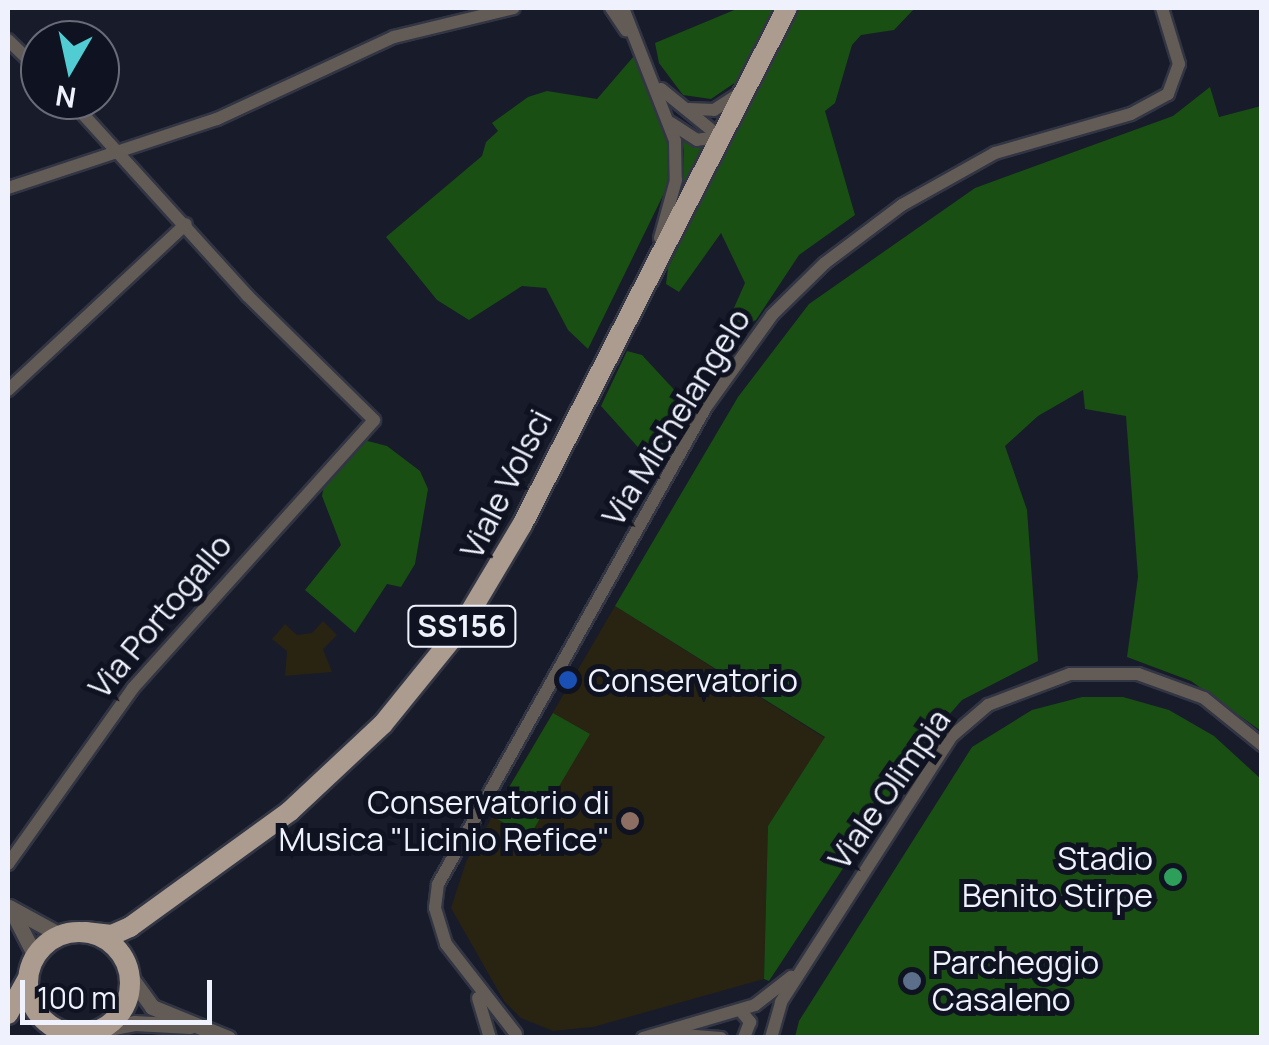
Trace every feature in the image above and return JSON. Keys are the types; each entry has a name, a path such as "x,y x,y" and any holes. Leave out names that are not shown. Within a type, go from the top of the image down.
{"main road":[{"name":"Viale Volsci","path":"60,935 112,934 168,903 290,811 382,724 442,653 522,524 649,268 786,8"},
{"name":"Viale Volsci","path":"99,1030 123,1008 132,940 168,903"},
{"path":"85,932 108,941 126,967"},
{"path":"8,1014 35,956 60,935"},
{"path":"28,978 31,1002 45,1022"},
{"path":"8,1024 45,1022 71,1033 99,1030"}],"street":[{"path":"8,188 217,118 394,37 514,8"},
{"path":"611,8 642,55"},
{"path":"623,8 671,123 676,180 649,268"},
{"name":"Via Michelangelo","path":"520,1036 471,982 446,944 435,908 447,860 706,408 761,330 825,264 954,172 1029,141 1131,114 1168,94 1179,64 1162,8"},
{"path":"650,73 720,138"},
{"path":"687,108 722,108 748,83"},
{"path":"8,390 186,224 91,120"},
{"path":"671,123 697,140 720,138"},
{"name":"Via Portogallo","path":"8,864 133,688 374,420 186,224"},
{"name":"Viale Olimpia","path":"771,1038 776,1013 807,961 952,736 1007,694 1070,674 1138,674 1204,698 1262,745"},
{"path":"8,906 60,935"},
{"path":"8,906 35,956"},
{"name":"Viale Olimpia","path":"643,1037 740,1010 773,994 807,961"},
{"path":"126,967 144,1002 228,1038"},
{"name":"Via Michelangelo","path":"471,982 492,1038"},
{"path":"740,1010 750,1022 744,1038"},
{"path":"99,1030 134,1023 199,1027"},
{"name":"Viale Olimpia","path":"643,1037 690,1032 721,1038"},
{"path":"492,1038 520,1036"}],"shaded area":[{"name":"Conservatorio di Musica \"Licinio Refice\"","path":"615,606 825,738 768,826 764,979 593,1027 553,1031 521,1018 504,1001 451,908 466,862"},
{"path":"323,621 337,635 323,649 332,672 285,676 287,651 272,639 285,624 297,635 312,633"}],"green space":[{"path":"739,8 774,8 736,82 711,99 683,95 659,63 655,43"},
{"path":"800,8 915,8 894,30 861,35 852,45 835,103 825,111 855,215 799,255 756,320 721,337 745,283 721,233 679,292 666,284 668,268"},
{"path":"634,56 666,129 671,179 588,349 568,330 546,288 522,286 469,320 437,300 386,237 482,156 486,142 498,131 492,123 528,97 547,91 597,99"},
{"path":"1210,87 1219,117 1261,106 1261,731 1191,681 1127,657 1138,577 1126,416 1085,409 1083,390 1038,416 1005,446 1027,510 1038,661 962,700 928,739 769,981 764,979 768,826 825,737 615,606 738,397 809,304 975,188 1173,116"},
{"path":"681,135 702,146 684,183 684,151"},
{"path":"627,351 642,355 679,395 682,408 653,464 601,406"},
{"path":"364,440 387,446 420,471 428,489 415,564 401,587 387,584 355,633 305,590 341,545 322,496 325,481"},
{"path":"1082,697 1123,697 1169,710 1214,736 1261,779 1261,1037 795,1037 799,1021 972,747 1032,710"},
{"path":"553,713 590,734 529,837 492,816"}],"place":[{"name":"Conservatorio","path":"568,680"},
{"name":"Conservatorio di Musica \"Licinio Refice\"","path":"630,821"},
{"name":"Stadio Benito Stirpe","path":"1173,877"},
{"name":"Parcheggio Casaleno","path":"912,981"}]}
